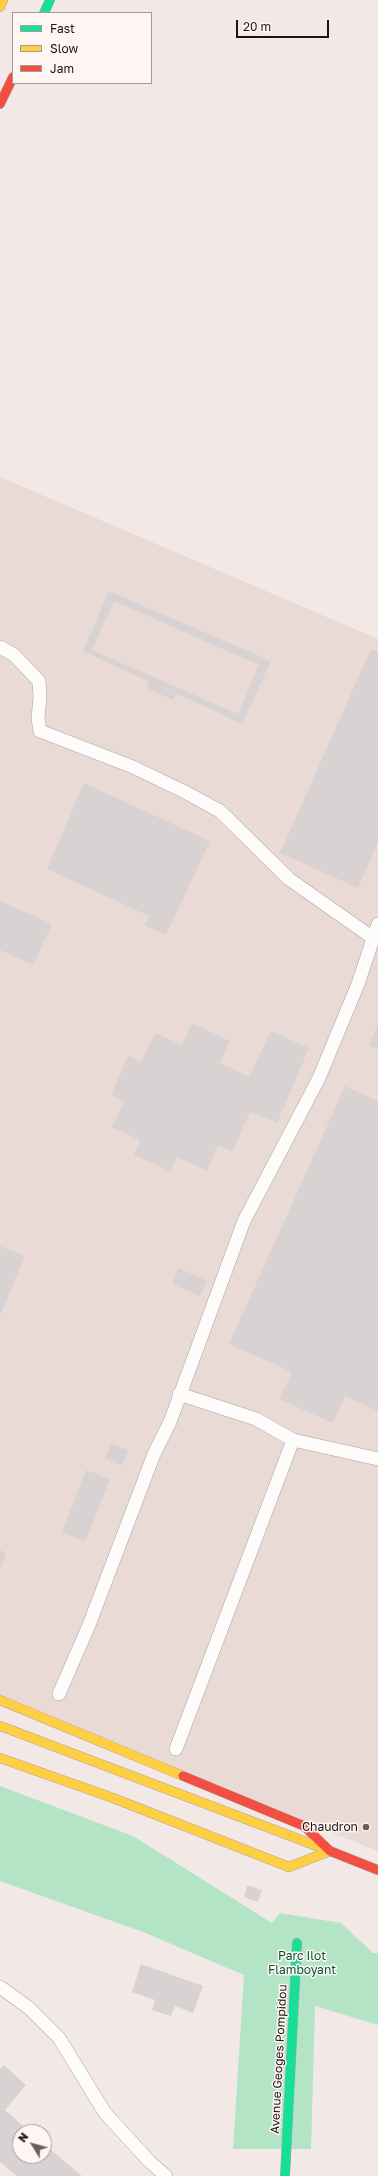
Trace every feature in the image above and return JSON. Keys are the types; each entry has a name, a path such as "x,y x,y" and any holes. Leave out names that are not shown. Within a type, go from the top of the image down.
{"main road":[{"path":"0,7 3,0"},
{"path":"44,12 50,0"},
{"path":"0,104 12,79"},
{"path":"0,1700 304,1826 330,1851"},
{"path":"0,1726 378,1870"},
{"path":"0,1758 113,1798 289,1867 330,1851"},
{"name":"Avenue Geoges Pompidou","path":"285,2176 297,1943"}],"lane":[{"path":"0,647 14,655 39,681 40,698 38,718 40,731 133,768 185,792 220,811 289,880 373,938"},
{"path":"59,1694 89,1625 131,1511 154,1454 170,1422 179,1394 244,1222 320,1078 358,984 378,924"},
{"path":"179,1394 256,1419 293,1440 378,1459"},
{"path":"176,1748 293,1440"},
{"path":"0,1987 29,2008 59,2038 105,2113 149,2161 166,2176"}],"shaded area":[{"path":"0,477 378,639 378,1851 0,1701"}],"green space":[{"name":"Parc Ilot Flamboyant","path":"0,1786 133,1836 272,1923 280,1913 341,1923 373,1953 378,1953 378,2025 315,2006 311,2149 233,2149 244,1975 143,1932 0,1881"}],"building":[{"path":"109,591 271,661 242,724 176,693 173,700 147,688 149,682 83,651","holes":["114,601 259,665 238,714 92,650"]},
{"path":"371,649 378,652 378,842 358,888 280,853"},
{"path":"84,783 210,841 166,935 144,925 149,916 47,869"},
{"path":"0,901 52,924 33,965 0,950"},
{"path":"192,1023 230,1041 220,1063 249,1077 271,1031 309,1048 277,1123 250,1112 232,1152 218,1145 207,1171 177,1157 170,1171 134,1155 140,1140 112,1127 124,1101 111,1095 128,1056 141,1062 155,1033 182,1045"},
{"path":"378,1024 378,1050 369,1045"},
{"path":"345,1086 378,1101 378,1411 345,1396 333,1423 279,1399 292,1372 229,1344"},
{"path":"0,1246 25,1256 0,1316"},
{"path":"179,1268 207,1281 200,1296 172,1284"},
{"path":"111,1444 128,1450 122,1466 105,1459"},
{"path":"86,1470 110,1479 85,1542 62,1532"},
{"path":"0,1550 6,1553 0,1570"},
{"path":"247,1885 262,1890 258,1902 244,1897"},
{"path":"141,1964 203,1986 193,2013 175,2006 171,2016 152,2010 155,2000 132,1992"},
{"path":"4,2065 26,2085 5,2110 21,2124 12,2124 12,2164 52,2164 52,2151 82,2176 17,2176 0,2162 0,2069"}],"traffic: fast":[{"path":"44,12 50,0"},
{"path":"285,2176 297,1943"}],"traffic: slow":[{"path":"0,7 3,0"},
{"path":"0,1700 183,1776"},
{"path":"0,1726 330,1851"},
{"path":"0,1758 113,1798 289,1867 330,1851"}],"traffic: jam":[{"path":"0,104 12,79"},
{"path":"183,1776 304,1826 330,1851"},
{"path":"330,1851 378,1870"}],"place":[{"name":"Chaudron","path":"366,1827"}]}
